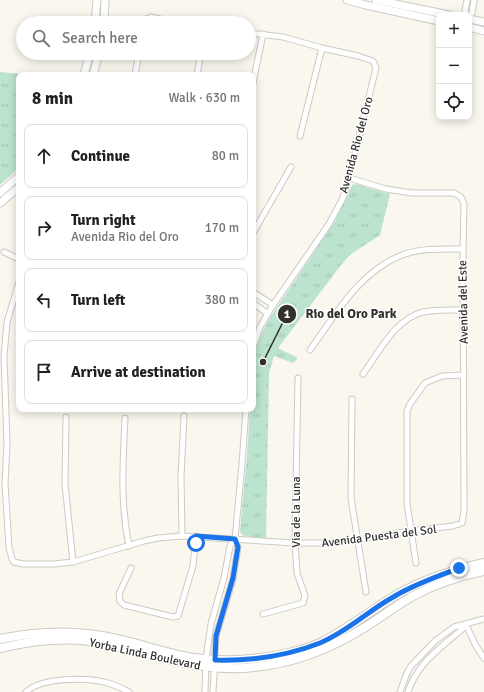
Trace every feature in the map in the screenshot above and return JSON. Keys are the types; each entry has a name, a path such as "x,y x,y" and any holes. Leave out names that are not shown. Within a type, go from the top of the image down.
{"main road":[{"path":"96,16 97,0"},
{"path":"104,16 105,0"},
{"path":"347,0 436,20"},
{"path":"376,0 436,12"},
{"path":"472,18 484,22"},
{"path":"472,28 484,31"},
{"path":"85,72 88,60"},
{"path":"94,72 97,60"},
{"path":"0,193 16,179"},
{"path":"0,203 16,190"},
{"name":"Yorba Linda Boulevard","path":"210,663 226,660 262,658 320,643 348,628 394,596 459,568 484,563"},
{"name":"Yorba Linda Boulevard","path":"0,648 71,632 137,643 210,663 253,668 297,660 314,654 338,643 362,629 412,596 438,584 484,571"},
{"name":"Yorba Linda Boulevard","path":"0,639 48,636"}],"street":[{"path":"465,12 467,0"},
{"path":"472,13 474,0"},
{"path":"256,34 283,37 322,48 300,136"},
{"path":"255,72 262,34"},
{"name":"Avenida Rio del Oro","path":"256,338 260,327 273,305 329,224 343,198 375,73 375,63 370,59 322,48"},
{"path":"136,72 138,60"},
{"path":"198,72 200,60"},
{"path":"256,228 291,166"},
{"name":"Avenida del Este","path":"349,178 386,189 412,193 454,193 462,197 464,204 464,511 462,523"},
{"path":"310,350 354,290 383,264 403,255 429,250 463,249"},
{"path":"4,252 16,258"},
{"name":"Avenida Puesta del Sol","path":"16,292 7,322 4,356 7,429 5,483 10,548 12,559 18,563 54,564 73,562 158,538 196,536 296,543 323,543 357,540 410,531 454,526 462,523"},
{"path":"256,294 273,305"},
{"path":"256,305 268,314"},
{"path":"363,374 390,336 407,320 422,313 434,310 464,310"},
{"path":"416,563 407,504 407,411 410,404 425,383 442,376 464,375"},
{"name":"Via de la Luna","path":"263,614 303,603 305,596 297,572 296,543 298,378"},
{"path":"352,399 351,498 366,592"},
{"path":"205,692 216,636 233,578 238,547 235,539 246,412"},
{"path":"182,536 181,476 184,416"},
{"path":"66,417 65,484 73,562"},
{"path":"125,418 122,509 129,546"},
{"path":"131,568 119,594 120,601 124,604 173,617 178,616 193,566 196,536"},
{"path":"213,692 210,663 211,624 224,578 230,546 235,539"},
{"path":"400,692 407,673 426,650 445,633 454,627 484,619"},
{"path":"466,625 476,646 484,658"},
{"path":"408,692 413,679 423,664 459,634 466,625"},
{"path":"26,692 31,687 47,682 89,680 108,683 129,692"}],"green space":[{"path":"0,72 16,73 16,171 0,185"},
{"path":"356,184 390,194 380,235 351,254 341,265 278,348 298,358 293,363 274,356 269,373 266,539 245,536 241,534 240,530 250,412 256,412 256,347 271,316 335,221 352,185"}],"place":[{"name":"Rio del Oro Park","path":"263,362"}],"route":[{"path":"196,543 196,536 235,539 238,547 233,578 216,636 215,660 262,658 320,643 348,628 394,596 459,568"}]}
